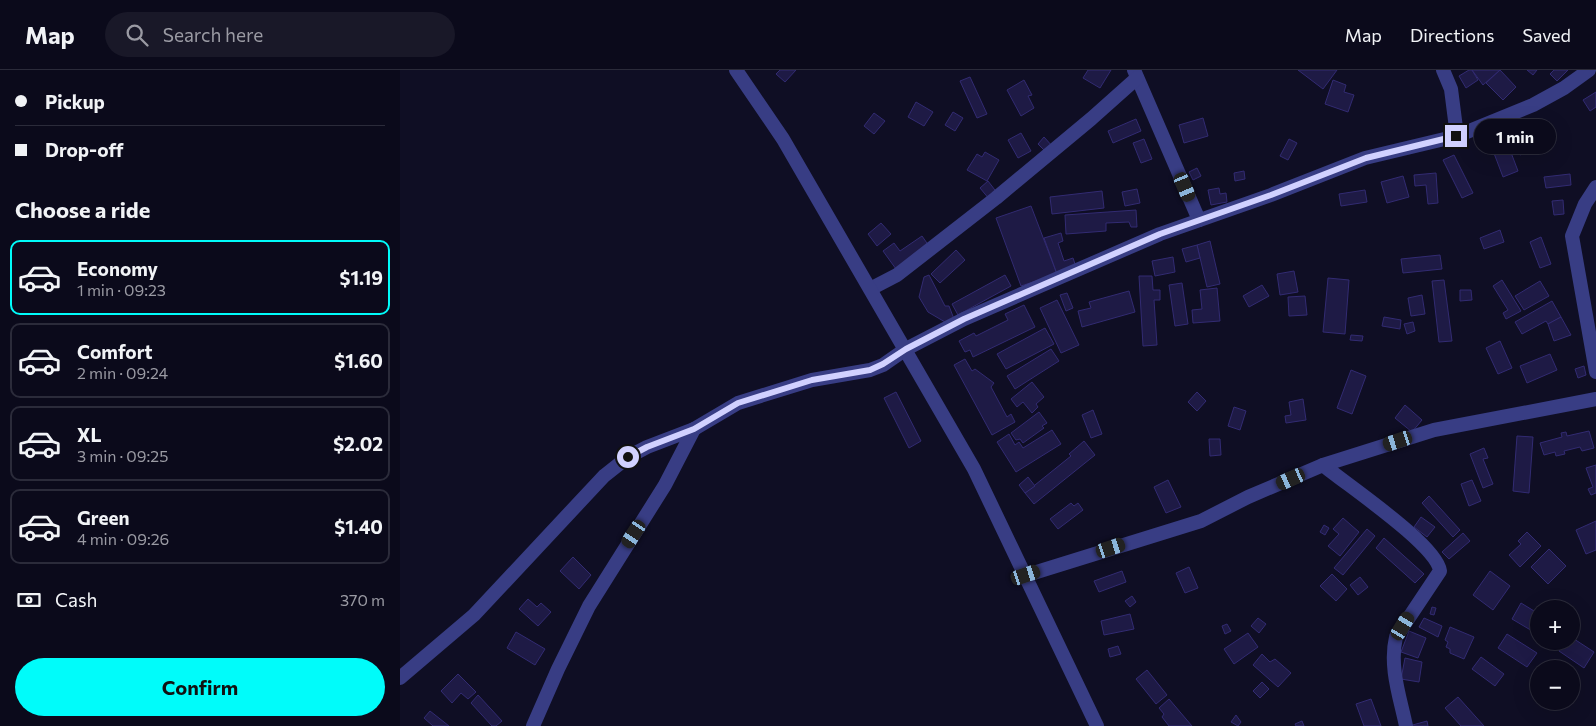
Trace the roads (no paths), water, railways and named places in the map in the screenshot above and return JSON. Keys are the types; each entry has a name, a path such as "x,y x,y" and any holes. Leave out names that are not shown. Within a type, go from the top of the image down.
{"street":[{"path":"736,70 783,139 872,288 974,469 1097,726"},
{"path":"1443,70 1451,89 1456,136"},
{"path":"400,678 474,615 604,476 628,457 647,447 694,429 738,403 812,380 870,370 964,319 1122,250 1199,220 1271,195 1366,158 1456,136 1533,105 1564,88 1589,70"},
{"path":"872,288 897,275 996,198 1092,119 1136,74 1161,127 1199,220"},
{"path":"1596,187 1585,204 1572,236 1596,372"},
{"path":"1583,306 1590,298 1596,296"},
{"path":"1026,575 1201,521 1248,497 1324,465 1434,430 1596,398"},
{"path":"533,726 589,606 665,485 694,429"},
{"path":"1324,465 1417,540 1439,565 1440,572 1418,600 1396,637 1393,650 1393,663 1406,726"}]}
